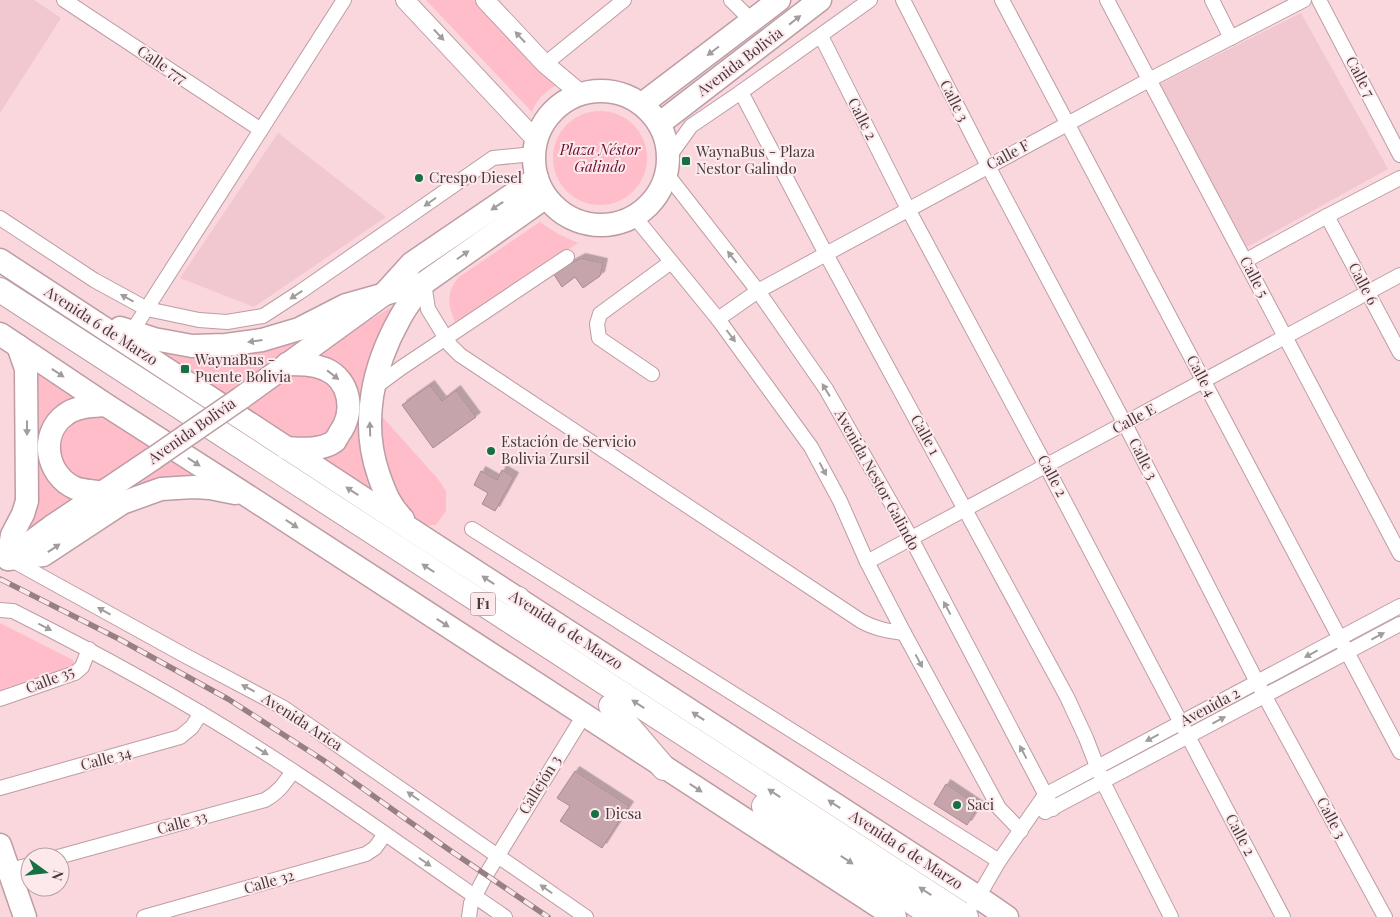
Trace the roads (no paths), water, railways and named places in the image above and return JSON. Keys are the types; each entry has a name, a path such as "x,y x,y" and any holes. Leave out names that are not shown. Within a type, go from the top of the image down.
{"highway":[{"name":"Avenida 6 de Marzo","path":"0,290 967,917"},
{"name":"F1","path":"0,308 935,917"},
{"path":"518,599 557,652"},
{"path":"611,706 664,768"}],"main road":[{"name":"Avenida Bolivia","path":"642,104 779,0"},
{"name":"Avenida Bolivia","path":"659,124 820,0"},
{"path":"597,91 613,92 628,96 642,104 659,124 666,143 667,165 661,187 653,200 642,211 616,224 596,225 577,221 560,211 542,187 534,166 535,147 541,127 559,105 581,94 597,91"},
{"name":"Avenida Bolivia","path":"383,295 424,282 542,187"},
{"name":"Avenida Bolivia","path":"3,559 241,398 383,295 412,263 542,187"},
{"name":"Avenida 6 de Marzo","path":"0,260 1007,917"},
{"path":"418,534 399,515 387,499 376,467 371,442 370,414 377,371 385,346 401,316 424,282"},
{"path":"80,312 131,333 154,339 192,346 226,345 262,340 299,329 346,305 383,295"},
{"path":"9,340 106,405 895,917"},
{"path":"9,340 26,369 27,501 3,559 43,555 122,502 161,489 210,488 226,490 251,498"},
{"path":"286,448 305,450 322,446 335,440 344,428 349,412 348,398 342,382 326,370 309,365 287,364"},
{"path":"102,493 76,488 59,477 51,462 48,445 51,431 63,416 70,411 84,407 106,405"},
{"path":"0,845 19,867 25,917"}],"street":[{"name":"Calle 777","path":"64,0 260,130"},
{"path":"131,333 344,0"},
{"path":"0,218 94,280 147,308 199,320 227,322 263,316 493,158 535,147 405,0"},
{"path":"485,0 546,64 581,94"},
{"path":"546,64 624,0"},
{"path":"731,0 752,21"},
{"path":"667,165 691,126 870,0"},
{"name":"Calle 3","path":"903,0 988,166 1125,424 1257,682 1384,917"},
{"name":"Calle 4","path":"1002,0 1400,752"},
{"name":"Calle 5","path":"1107,0 1400,554"},
{"path":"1212,0 1231,38"},
{"name":"Calle F","path":"718,319 758,291 908,209 1304,0"},
{"name":"Calle 7","path":"1319,0 1400,155"},
{"name":"Calle 2","path":"821,36 908,209 1046,466 1283,917"},
{"name":"Calle 1","path":"741,92 826,254 1067,697 1086,738 1103,782 1171,917"},
{"name":"Avenida Nestor Galindo","path":"667,165 826,389 911,538 1053,809"},
{"path":"1245,261 1400,178"},
{"path":"634,216 718,319 811,447 840,501 868,562 904,632 999,808 1021,831"},
{"name":"Calle 6","path":"1326,216 1400,353"},
{"path":"374,388 567,257"},
{"path":"652,374 598,338 597,324 600,314 670,262"},
{"name":"Calle E","path":"868,562 1400,275"},
{"path":"424,282 428,309 450,345 460,355 861,621 881,630 904,632"},
{"path":"472,529 999,861"},
{"name":"Avenida Arica","path":"3,559 284,708 586,917"},
{"name":"Avenida 2","path":"967,917 999,861 1045,795 1400,606"},
{"path":"0,610 13,611 89,649 200,712 293,770 505,917"},
{"name":"Avenida 2","path":"1030,818 1053,809 1400,624"},
{"name":"Calle 35","path":"0,699 75,673 82,667 89,649"},
{"name":"Calle 34","path":"0,788 180,737 192,727 200,712"},
{"name":"Callejón 3","path":"466,916 474,896 497,855 584,715"},
{"name":"Calle 33","path":"70,854 265,800 280,790 293,770"},
{"name":"Calle 32","path":"144,917 366,854 376,848 385,834"}],"railway":[{"path":"0,579 119,639 228,699 323,760 548,917"}],"place":[{"name":"WaynaBus - Plaza Nestor Galindo","path":"686,161"},
{"name":"Crespo Diesel","path":"419,178"},
{"name":"WaynaBus - Puente Bolivia","path":"185,369"},
{"name":"Estación de Servicio Bolivia Zursil","path":"491,451"},
{"name":"Saci","path":"957,805"},
{"name":"Dicsa","path":"595,814"}],"park label":[{"name":"Plaza Néstor Galindo","path":"600,158"}]}
